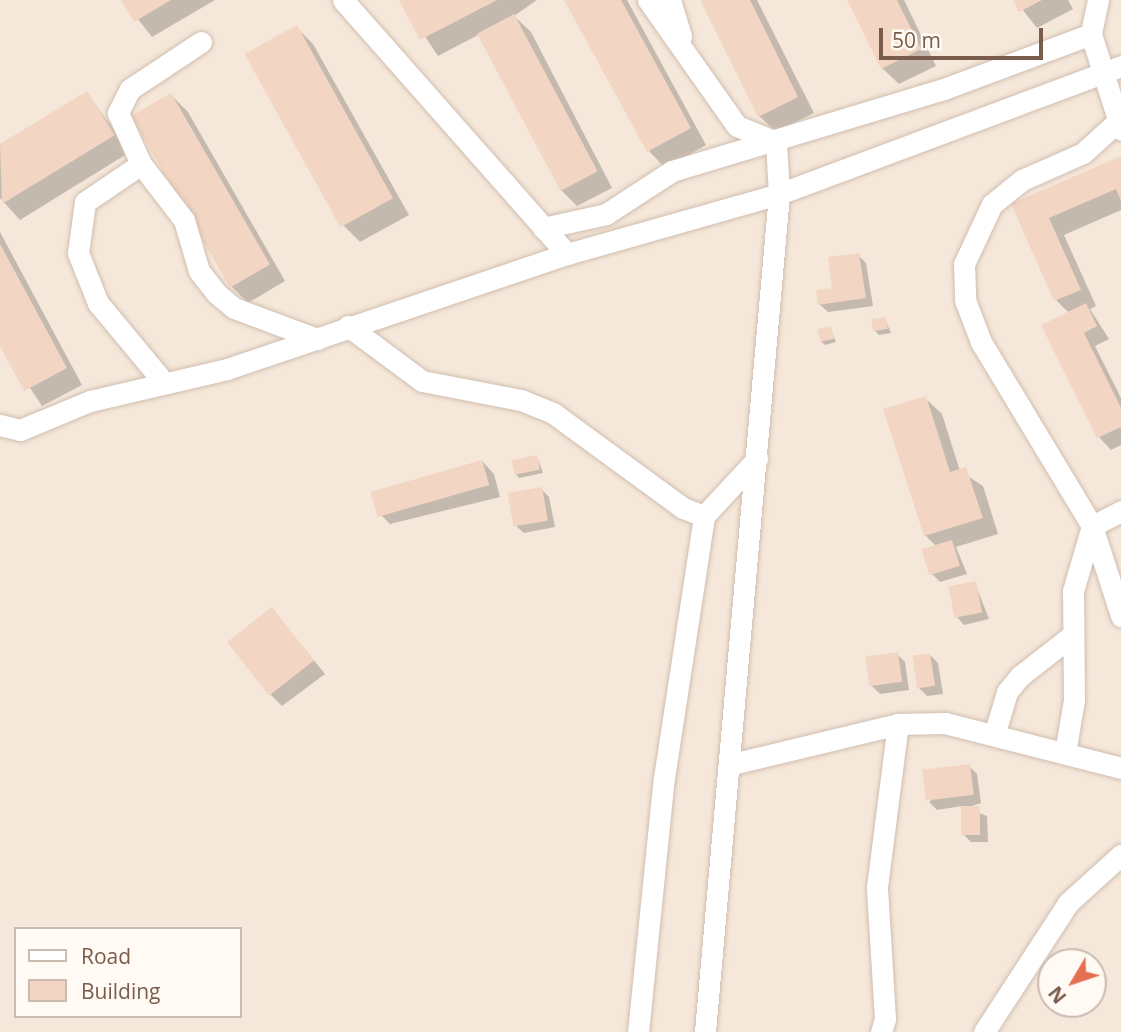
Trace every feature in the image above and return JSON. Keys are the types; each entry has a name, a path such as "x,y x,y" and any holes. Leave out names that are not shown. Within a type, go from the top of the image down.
{"street":[{"path":"344,0 566,254"},
{"path":"648,0 737,126 776,142"},
{"path":"670,0 685,51"},
{"path":"1098,0 1091,34 1112,69 1118,126 1083,153 1021,180 992,204 964,264 965,300 981,342 1092,526 1121,616"},
{"path":"543,228 606,214 672,171 776,142 1091,34"},
{"path":"201,43 190,45 125,97 118,113 141,164 170,196 199,271 216,293 234,308 317,340"},
{"path":"0,425 20,429 162,380 227,369 566,254 779,194 1112,69"},
{"path":"705,1032 733,764 779,194 776,142"},
{"path":"141,164 85,202 78,253 99,303 162,380"},
{"path":"606,214 633,235"},
{"path":"348,326 422,382 521,400 552,413 683,508 704,516"},
{"path":"638,1032 663,779 704,516 757,458"},
{"path":"1065,752 1074,700 1070,638 1073,591 1092,526 1121,511"},
{"path":"995,732 1007,692 1020,676 1070,638"},
{"path":"733,764 898,724 995,732 1121,768"},
{"path":"881,1032 885,1019 877,887 898,724"},
{"path":"985,1032 1068,903 1121,855"}],"shaded area":[{"path":"0,0 1121,0 1121,1032 0,1032"}],"building":[{"path":"121,0 171,0 134,22"},
{"path":"399,0 497,0 420,40"},
{"path":"564,0 621,0 691,128 647,152"},
{"path":"700,0 750,0 798,97 758,117"},
{"path":"847,0 897,0 921,49 881,69"},
{"path":"1013,0 1042,0 1019,12"},
{"path":"514,14 598,171 560,191 477,34"},
{"path":"297,25 393,198 341,227 245,54"},
{"path":"87,91 115,135 2,204 0,144"},
{"path":"171,93 270,264 230,287 131,116"},
{"path":"1121,156 1121,201 1116,189 1049,218 1081,290 1054,301 1011,204"},
{"path":"0,244 67,368 24,391 0,346"},
{"path":"859,253 866,298 818,305 816,290 832,288 828,257"},
{"path":"1086,303 1097,326 1084,333 1121,408 1121,427 1097,438 1041,325"},
{"path":"886,317 888,329 873,331 871,319"},
{"path":"831,326 834,339 820,342 817,329"},
{"path":"926,396 950,472 966,467 983,518 924,536 883,409"},
{"path":"537,455 540,470 514,475 511,460"},
{"path":"482,460 489,485 378,517 370,492"},
{"path":"542,487 548,520 513,527 508,493"},
{"path":"952,540 960,566 929,575 921,549"},
{"path":"976,581 982,612 955,618 949,586"},
{"path":"272,607 314,661 269,696 227,642"},
{"path":"898,652 902,682 869,686 865,657"},
{"path":"930,653 935,686 917,688 912,656"},
{"path":"970,764 974,795 926,801 922,770"},
{"path":"961,806 980,806 980,835 961,835"}]}
